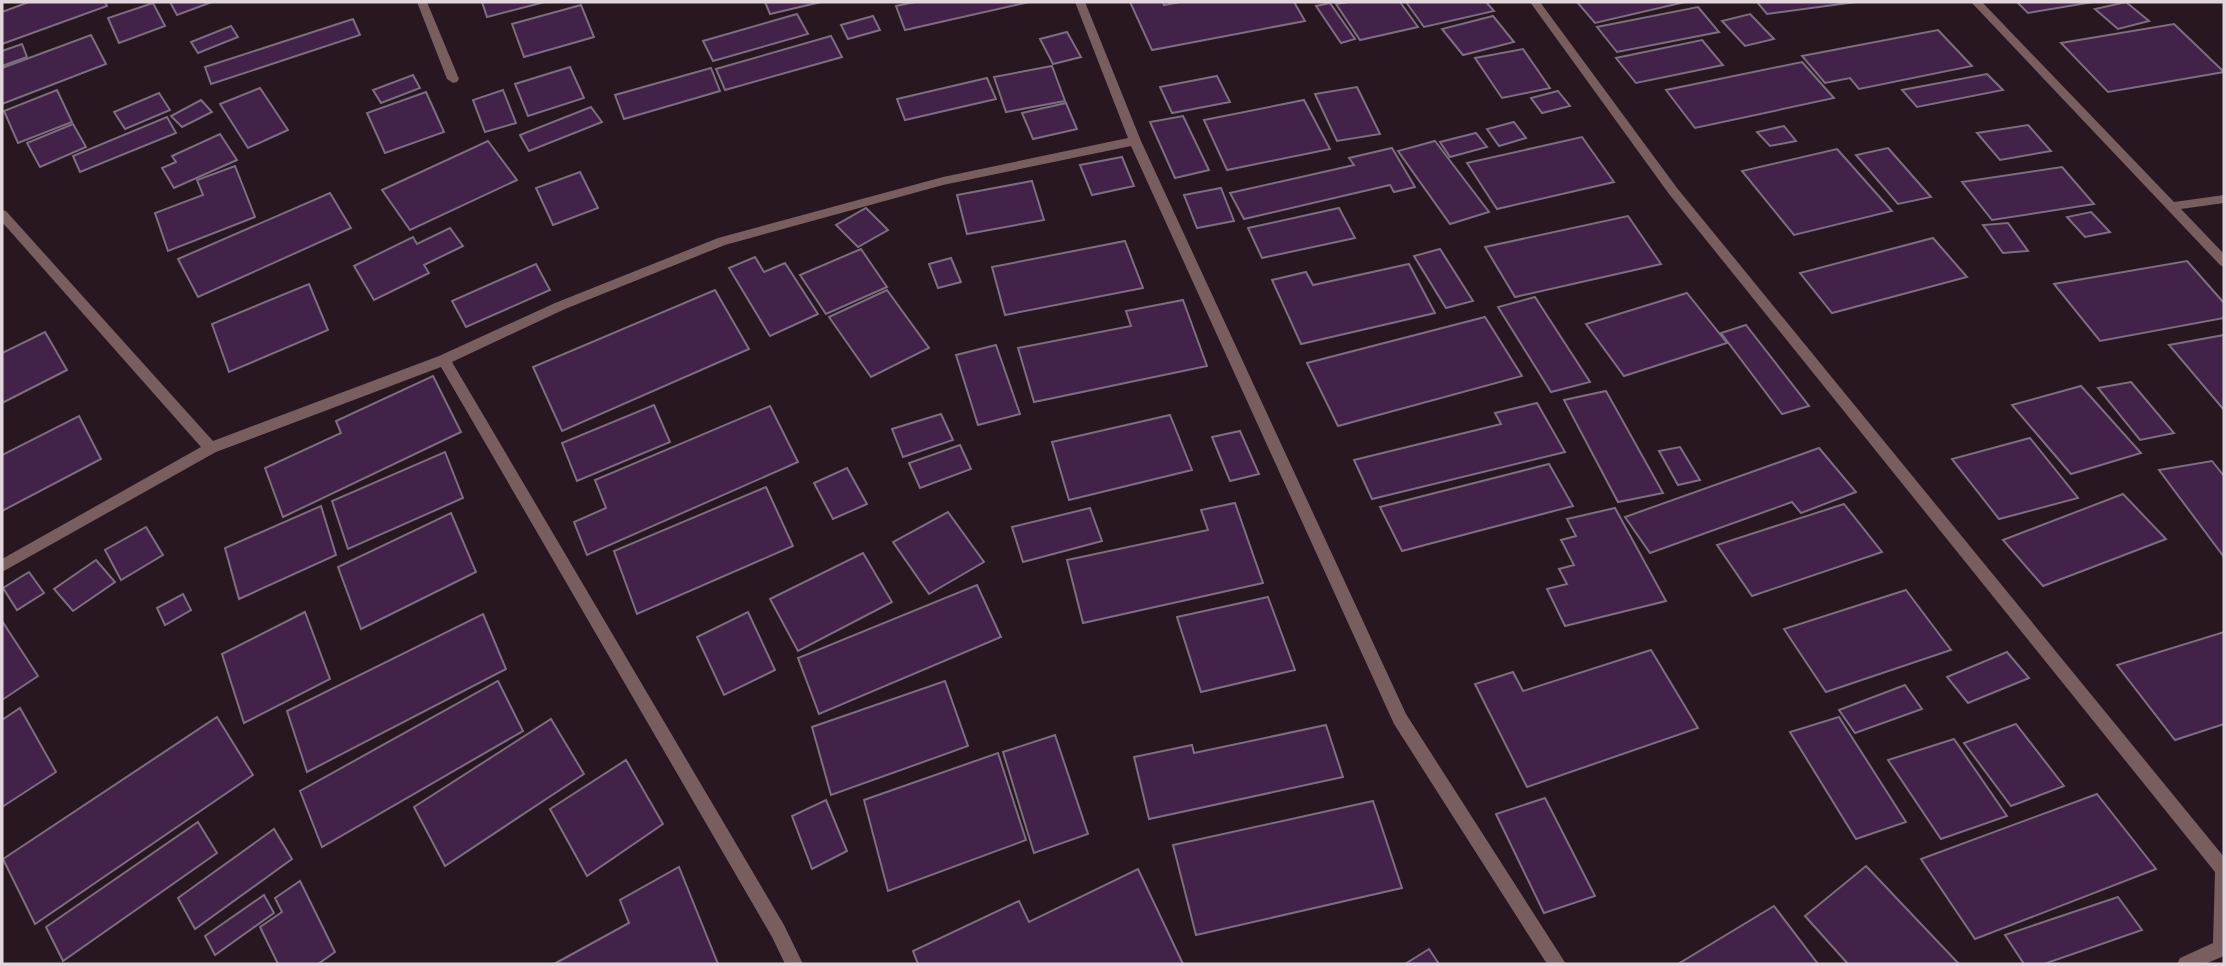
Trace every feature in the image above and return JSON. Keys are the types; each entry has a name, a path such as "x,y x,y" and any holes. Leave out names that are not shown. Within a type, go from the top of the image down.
{"street":[{"path":"422,2 453,79"},
{"path":"1080,2 1135,141 1400,719 1557,964"},
{"path":"1535,2 1673,191 2223,869 2222,948 2186,964"},
{"path":"1976,2 2174,206 2224,262"},
{"path":"2,566 211,448 444,360 561,306 722,242 943,181 1135,141"},
{"path":"2174,206 2224,199"},
{"path":"2,214 211,448"},
{"path":"444,360 751,884 794,964"}],"building":[{"path":"29,2 105,2 107,6 2,44 2,12"},
{"path":"170,2 212,2 177,15"},
{"path":"482,2 545,2 487,17"},
{"path":"765,2 821,2 770,14"},
{"path":"915,2 1029,2 905,30 896,6"},
{"path":"1130,2 1163,2 1164,5 1180,2 1294,2 1305,21 1152,50"},
{"path":"1400,2 1418,27 1360,40 1336,4"},
{"path":"1406,2 1486,2 1494,11 1424,27"},
{"path":"1577,2 1685,2 1595,23"},
{"path":"1757,2 1856,2 1767,14"},
{"path":"2017,2 2093,2 2028,13"},
{"path":"2126,2 2149,21 2118,29 2095,9"},
{"path":"153,3 165,26 119,43 108,18"},
{"path":"1330,3 1355,39 1341,43 1316,6"},
{"path":"581,5 594,37 524,57 512,24"},
{"path":"1698,7 1719,32 1617,52 1597,27"},
{"path":"797,14 808,34 713,61 703,41"},
{"path":"1750,14 1774,39 1745,46 1722,21"},
{"path":"873,16 880,30 848,39 841,25"},
{"path":"1493,16 1514,42 1463,55 1442,29"},
{"path":"353,19 360,35 211,84 205,67"},
{"path":"2174,24 2224,72 2108,92 2061,43"},
{"path":"231,26 238,37 198,53 191,42"},
{"path":"1938,30 1972,66 1859,89 1850,78 1825,83 1802,56"},
{"path":"1067,32 1081,57 1053,64 1040,39"},
{"path":"91,35 106,64 2,104 2,68"},
{"path":"831,36 842,57 725,90 716,69"},
{"path":"1702,40 1723,65 1636,83 1616,58"},
{"path":"22,44 27,57 2,66 2,51"},
{"path":"1523,49 1550,88 1502,98 1475,58"},
{"path":"1802,62 1834,98 1695,128 1666,90"},
{"path":"1052,66 1065,101 1006,112 994,77"},
{"path":"570,67 584,98 528,116 515,84"},
{"path":"711,68 720,91 624,119 615,95"},
{"path":"1987,74 2003,90 1917,107 1902,90"},
{"path":"413,75 420,88 381,103 373,90"},
{"path":"1217,76 1230,102 1172,113 1160,87"},
{"path":"987,78 996,99 905,120 897,99"},
{"path":"1357,87 1380,134 1337,141 1315,94"},
{"path":"260,88 288,130 248,148 220,104"},
{"path":"57,90 72,122 18,143 4,111"},
{"path":"503,90 516,123 485,132 473,100"},
{"path":"1558,91 1570,106 1542,113 1531,98"},
{"path":"426,92 444,132 385,153 367,113"},
{"path":"159,93 170,110 125,129 114,112"},
{"path":"201,100 212,112 182,127 171,116"},
{"path":"1304,100 1330,149 1227,170 1204,120"},
{"path":"1066,103 1077,129 1033,139 1022,113"},
{"path":"591,107 602,122 529,151 520,135"},
{"path":"1183,116 1209,170 1175,178 1150,122"},
{"path":"167,117 176,133 80,172 73,156"},
{"path":"1514,122 1526,138 1499,146 1487,129"},
{"path":"73,124 86,147 40,167 27,143"},
{"path":"2028,125 2051,151 2000,160 1977,133"},
{"path":"1784,126 1796,141 1770,146 1757,132"},
{"path":"1476,133 1487,147 1450,157 1440,142"},
{"path":"220,134 237,160 174,188 162,168 176,162 172,156"},
{"path":"1582,137 1614,182 1497,209 1467,163"},
{"path":"488,141 517,180 410,230 382,190"},
{"path":"1435,141 1489,212 1450,224 1398,151"},
{"path":"1392,148 1415,187 1394,192 1390,185 1244,219 1230,193 1354,165 1349,158"},
{"path":"1888,148 1931,197 1898,204 1856,155"},
{"path":"1837,149 1892,211 1794,235 1742,171"},
{"path":"1122,157 1134,186 1092,195 1080,165"},
{"path":"235,166 255,217 168,251 155,213 203,195 197,180"},
{"path":"2062,167 2094,204 1992,220 1962,182"},
{"path":"580,172 598,208 553,225 536,188"},
{"path":"1032,181 1044,220 967,234 957,195"},
{"path":"1221,188 1234,221 1197,228 1184,195"},
{"path":"330,193 351,228 198,297 178,259"},
{"path":"866,208 888,230 858,247 836,225"},
{"path":"1339,208 1355,238 1262,258 1248,228"},
{"path":"2091,212 2110,232 2085,237 2067,217"},
{"path":"1628,216 1661,264 1515,297 1485,247"},
{"path":"2008,223 2028,251 2003,253 1983,225"},
{"path":"450,228 463,246 424,265 429,273 374,300 354,266 413,237 417,244"},
{"path":"1933,238 1967,277 1832,313 1800,273"},
{"path":"1125,241 1143,288 1005,315 992,267"},
{"path":"861,249 887,287 826,314 800,275"},
{"path":"1440,249 1473,301 1446,308 1414,256"},
{"path":"755,257 764,272 785,263 818,314 770,336 729,268"},
{"path":"951,258 961,282 938,288 929,264"},
{"path":"2187,261 2224,303 2224,318 2100,341 2054,284"},
{"path":"536,264 550,290 466,327 452,301"},
{"path":"1409,264 1435,313 1301,344 1272,280 1306,272 1313,285"},
{"path":"309,284 328,330 229,372 212,324"},
{"path":"715,290 749,349 562,431 533,367"},
{"path":"887,290 929,348 871,377 829,317"},
{"path":"1687,293 1727,343 1624,376 1586,324"},
{"path":"1535,297 1590,382 1551,392 1498,307"},
{"path":"1183,300 1207,366 1034,402 1018,348 1131,326 1126,311"},
{"path":"1485,317 1522,376 1338,426 1307,363"},
{"path":"1746,325 1809,406 1782,414 1721,333"},
{"path":"45,332 67,370 2,403 2,353"},
{"path":"2224,335 2224,410 2169,345"},
{"path":"996,345 1020,414 978,425 956,355"},
{"path":"433,376 461,432 283,517 265,468 341,433 336,421"},
{"path":"2131,382 2174,433 2140,440 2098,388"},
{"path":"2081,386 2141,453 2071,474 2012,405"},
{"path":"1606,391 1663,493 1618,502 1564,400"},
{"path":"1537,403 1565,452 1372,499 1354,460 1501,424 1495,413"},
{"path":"654,405 670,442 577,481 562,443"},
{"path":"770,406 798,462 587,555 574,522 606,508 595,480"},
{"path":"941,414 953,440 903,457 892,429"},
{"path":"1170,415 1192,470 1069,500 1052,442"},
{"path":"79,416 101,459 2,511 2,455"},
{"path":"1240,431 1259,474 1230,481 1212,437"},
{"path":"2030,438 2078,498 1999,519 1952,459"},
{"path":"960,445 971,469 920,488 909,463"},
{"path":"1680,447 1700,480 1678,485 1659,451"},
{"path":"1819,448 1856,492 1801,513 1792,502 1650,553 1625,517"},
{"path":"445,452 463,498 348,549 332,501"},
{"path":"2212,461 2224,476 2224,557 2159,470"},
{"path":"1549,464 1573,506 1402,551 1380,507"},
{"path":"847,468 867,504 833,519 814,483"},
{"path":"766,487 793,546 637,614 614,551"},
{"path":"2123,494 2166,539 2043,586 2003,540"},
{"path":"1235,503 1263,583 1083,623 1067,560 1208,530 1201,510"},
{"path":"1844,504 1882,552 1752,596 1717,545"},
{"path":"321,506 336,555 239,599 225,548"},
{"path":"1090,508 1102,541 1023,562 1012,527"},
{"path":"1615,508 1666,601 1565,626 1547,589 1567,584 1559,569 1574,565 1561,540 1576,536 1567,519"},
{"path":"948,512 984,562 929,594 893,542"},
{"path":"451,513 476,572 361,629 338,567"},
{"path":"146,527 163,555 121,580 105,550"},
{"path":"863,553 892,602 798,651 770,599"},
{"path":"96,560 115,582 73,611 54,589"},
{"path":"29,572 44,593 17,610 3,588"},
{"path":"977,585 1001,637 819,714 798,658"},
{"path":"1906,590 1951,650 1826,692 1784,629"},
{"path":"183,594 191,610 165,625 157,608"},
{"path":"1268,597 1295,670 1201,692 1177,617"},
{"path":"305,612 330,679 244,723 222,654"},
{"path":"748,612 775,670 724,695 697,637"},
{"path":"483,614 506,669 307,772 287,711"},
{"path":"2,621 38,676 2,700"},
{"path":"2224,632 2224,724 2175,740 2117,665"},
{"path":"1651,650 1698,728 1527,787 1475,684 1513,672 1523,691"},
{"path":"2007,652 2029,678 1968,703 1947,677"},
{"path":"498,681 523,731 322,847 300,791"},
{"path":"945,681 968,746 831,795 812,727"},
{"path":"1905,685 1922,709 1855,733 1839,710"},
{"path":"20,708 56,772 2,807 2,720"},
{"path":"217,717 253,775 35,924 3,859"},
{"path":"1839,717 1906,822 1856,839 1790,732"},
{"path":"551,719 584,774 445,866 414,807"},
{"path":"2016,724 2064,786 2011,806 1964,743"},
{"path":"1326,725 1343,777 1149,819 1134,757 1192,745 1194,753"},
{"path":"1055,735 1088,834 1034,853 1003,752"},
{"path":"1954,739 2007,816 1941,839 1888,760"},
{"path":"998,753 1026,840 888,891 864,800"},
{"path":"626,760 663,824 587,876 550,809"},
{"path":"2097,794 2156,869 1975,939 1921,859"},
{"path":"1545,798 1595,896 1544,913 1496,814"},
{"path":"826,800 847,851 812,869 792,816"},
{"path":"1373,801 1402,888 1196,935 1173,845"},
{"path":"198,822 217,853 63,961 46,927"},
{"path":"274,829 292,859 195,929 178,898"},
{"path":"1866,866 1959,964 1848,964 1805,916"},
{"path":"679,867 718,964 554,964 629,923 620,900"},
{"path":"1138,869 1183,964 918,964 913,951 1019,901 1029,922"},
{"path":"300,881 335,952 318,964 278,964 260,927 282,912 275,898"},
{"path":"264,895 274,913 215,955 205,936"},
{"path":"2118,897 2142,930 2044,964 2024,964 2005,935"},
{"path":"1774,906 1818,964 1678,964"},
{"path":"1429,949 1439,964 1405,964"}]}
